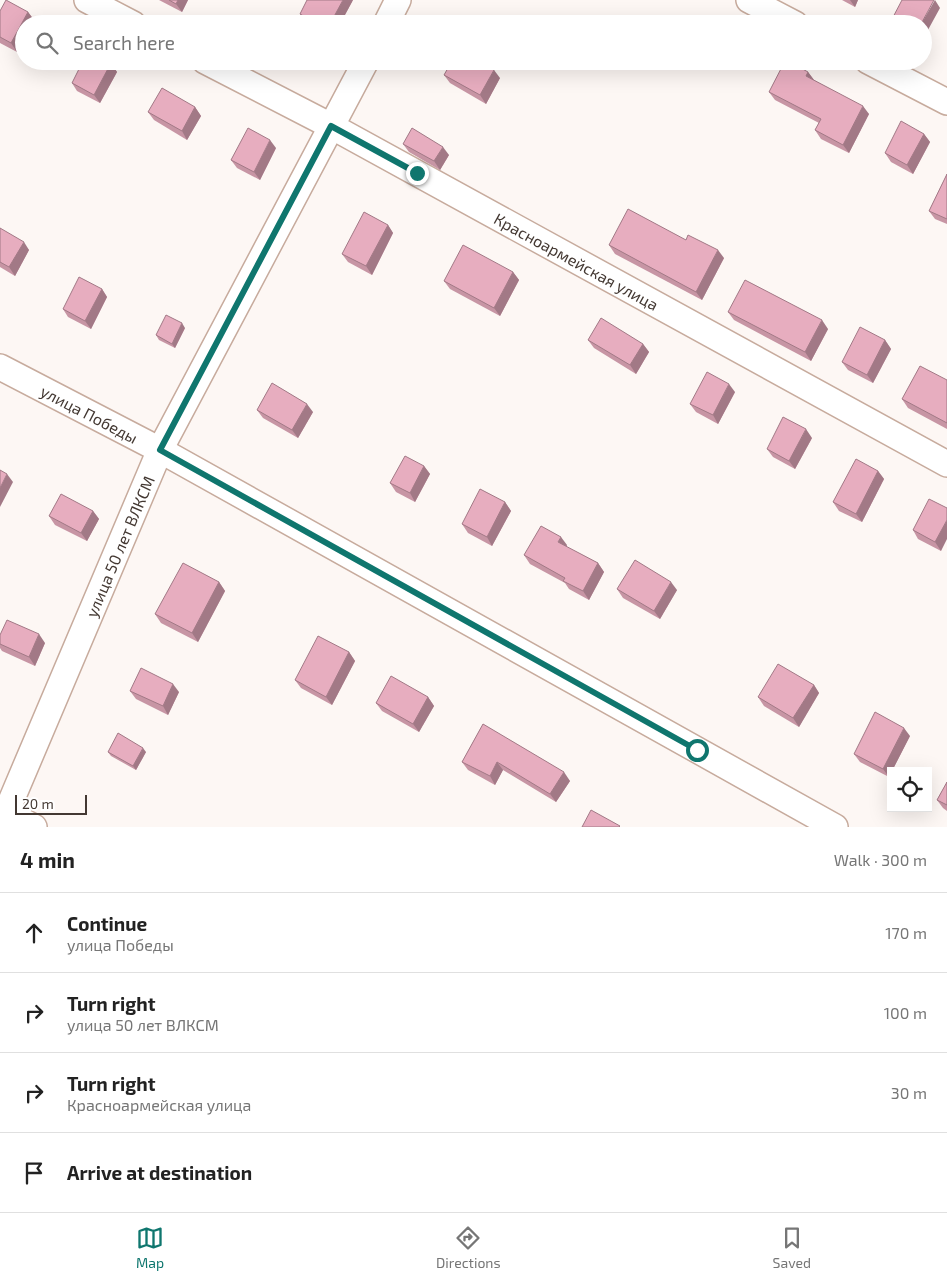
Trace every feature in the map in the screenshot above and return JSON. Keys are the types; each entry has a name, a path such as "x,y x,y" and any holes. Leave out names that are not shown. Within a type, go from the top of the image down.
{"street":[{"path":"87,0 116,15"},
{"path":"390,15 398,0"},
{"path":"749,0 778,15"},
{"name":"Красноармейская улица","path":"222,70 331,126 947,464"},
{"name":"улица 50 лет ВЛКСМ","path":"2,816 160,450 361,70"},
{"path":"885,70 947,102"},
{"name":"улица Победы","path":"0,367 160,450 836,827"},
{"path":"2,816 34,827"}],"building":[{"path":"6,0 28,12 26,15 15,15 15,36 11,43 0,37 0,11"},
{"path":"169,0 178,0 176,4"},
{"path":"307,0 343,0 335,15 300,14"},
{"path":"902,0 934,0 926,15 894,15"},
{"path":"78,70 107,70 94,95 72,83"},
{"path":"447,70 494,70 480,95 444,75"},
{"path":"780,70 804,70 808,72 806,76 863,106 843,145 815,130 821,119 769,92"},
{"path":"162,88 195,107 182,131 148,112"},
{"path":"901,121 924,134 907,165 885,153"},
{"path":"248,128 270,140 254,172 231,160"},
{"path":"412,128 443,147 434,161 403,144"},
{"path":"947,174 947,219 929,211"},
{"path":"628,209 686,240 688,235 718,250 696,292 609,245"},
{"path":"364,212 388,225 366,266 342,254"},
{"path":"0,228 24,242 9,267 0,262"},
{"path":"463,245 513,272 494,308 444,281"},
{"path":"79,277 102,289 85,321 63,309"},
{"path":"745,280 822,320 805,352 728,312"},
{"path":"166,315 182,323 172,344 156,335"},
{"path":"601,318 643,344 630,365 588,340"},
{"path":"860,327 885,340 867,375 842,362"},
{"path":"920,366 947,380 947,423 902,399"},
{"path":"707,372 729,384 713,415 690,404"},
{"path":"272,383 307,404 292,430 257,410"},
{"path":"783,417 806,429 789,461 767,449"},
{"path":"405,456 424,466 410,493 390,483"},
{"path":"856,459 878,471 856,514 833,502"},
{"path":"0,470 7,474 0,488"},
{"path":"480,489 505,502 487,537 462,524"},
{"path":"61,494 93,511 81,533 49,516"},
{"path":"929,499 947,508 947,520 935,542 913,530"},
{"path":"541,526 561,537 558,542 598,563 583,591 563,581 565,578 524,555"},
{"path":"635,560 671,582 654,611 617,589"},
{"path":"183,563 219,582 192,633 155,614"},
{"path":"7,620 39,634 29,657 0,644 0,635"},
{"path":"318,636 349,652 326,697 295,680"},
{"path":"778,664 814,685 793,718 758,697"},
{"path":"141,668 173,684 163,706 130,691"},
{"path":"391,676 428,697 413,724 376,703"},
{"path":"875,712 904,728 883,769 854,754"},
{"path":"483,724 564,772 550,794 497,762 490,776 462,762"},
{"path":"118,733 143,748 133,766 108,752"},
{"path":"947,782 947,805 937,800"},
{"path":"591,810 620,826 582,827"}],"route":[{"path":"417,173 331,126 160,450 697,750"}]}
